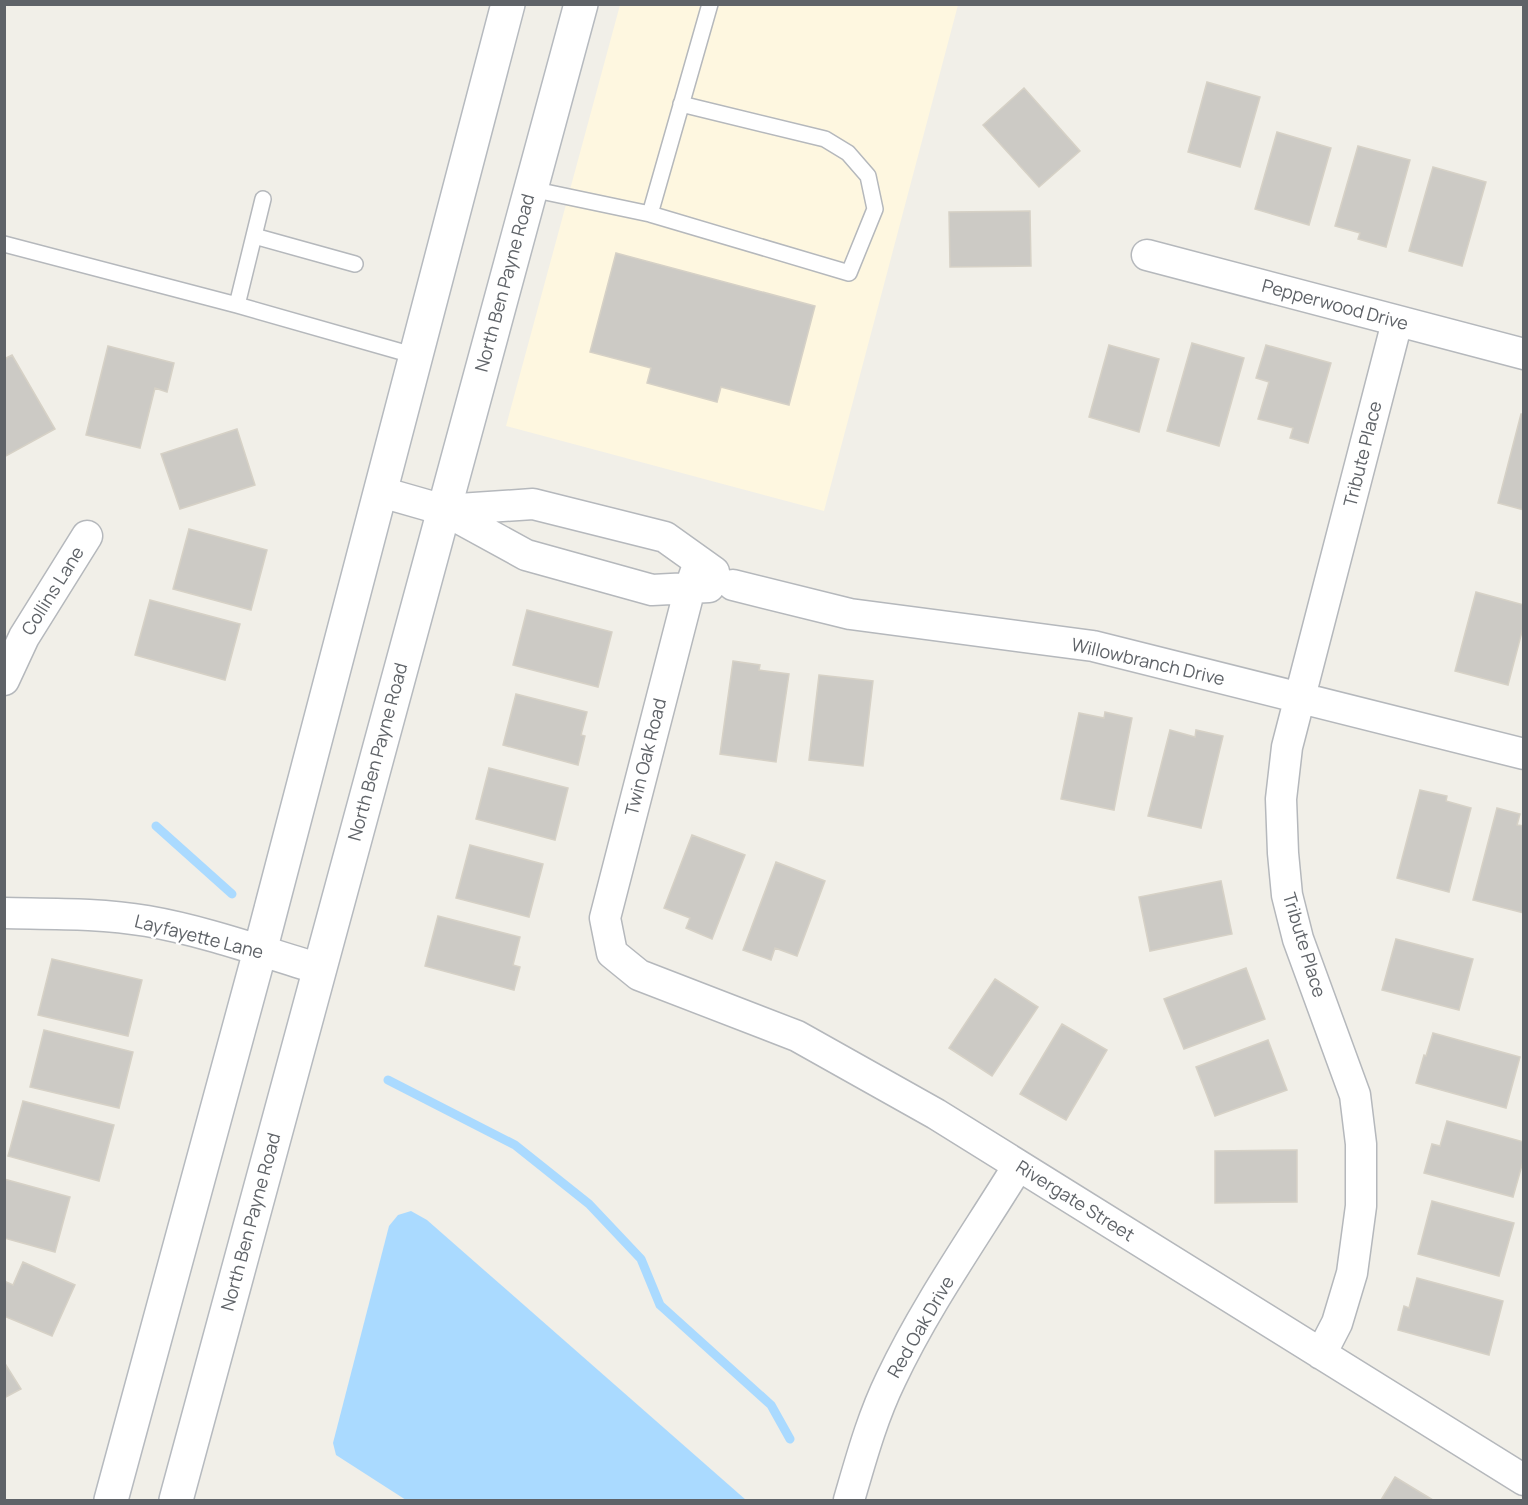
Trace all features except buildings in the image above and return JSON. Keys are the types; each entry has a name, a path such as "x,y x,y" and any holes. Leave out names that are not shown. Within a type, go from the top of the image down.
{"street":[{"path":"111,1500 260,951 508,4"},
{"name":"North Ben Payne Road","path":"176,1500 581,4"},
{"name":"Pepperwood Drive","path":"1148,255 1524,354"},
{"name":"Tribute Place","path":"1321,1354 1337,1323 1352,1273 1361,1206 1361,1144 1355,1095 1298,939 1287,895 1282,853 1281,799 1287,747 1397,322"},
{"name":"Willowbranch Drive","path":"381,492 444,510 526,555 652,590 694,575 850,614 1093,646 1524,754"},
{"name":"Willowbranch Drive","path":"444,510 534,504 665,537 694,575"},
{"name":"Collins Lane","path":"4,680 24,637 87,536"},
{"name":"Twin Oak Road","path":"612,952 605,918 694,575"},
{"name":"Layfayette Lane","path":"4,913 108,916 147,921 320,969"},
{"name":"Rivergate Street","path":"612,952 639,975 797,1036 936,1114 1524,1480"},
{"name":"Red Oak Drive","path":"849,1500 867,1436 891,1379 922,1322 1018,1166"}],"lane":[{"path":"650,214 710,4"},
{"path":"531,189 650,214 849,273 875,209 868,176 848,153 825,139 681,104"},
{"path":"237,305 263,199"},
{"path":"254,236 355,264"},
{"path":"4,244 237,305 416,356"}],"shaded area":[{"path":"620,5 958,5 824,511 506,426"}],"water":[{"path":"411,1211 427,1220 746,1500 406,1500 336,1455 333,1443 389,1226 398,1215"}],"waterway":[{"path":"156,826 232,894"},
{"path":"388,1080 515,1145 589,1204 641,1259 660,1305 771,1405 790,1439"}]}
